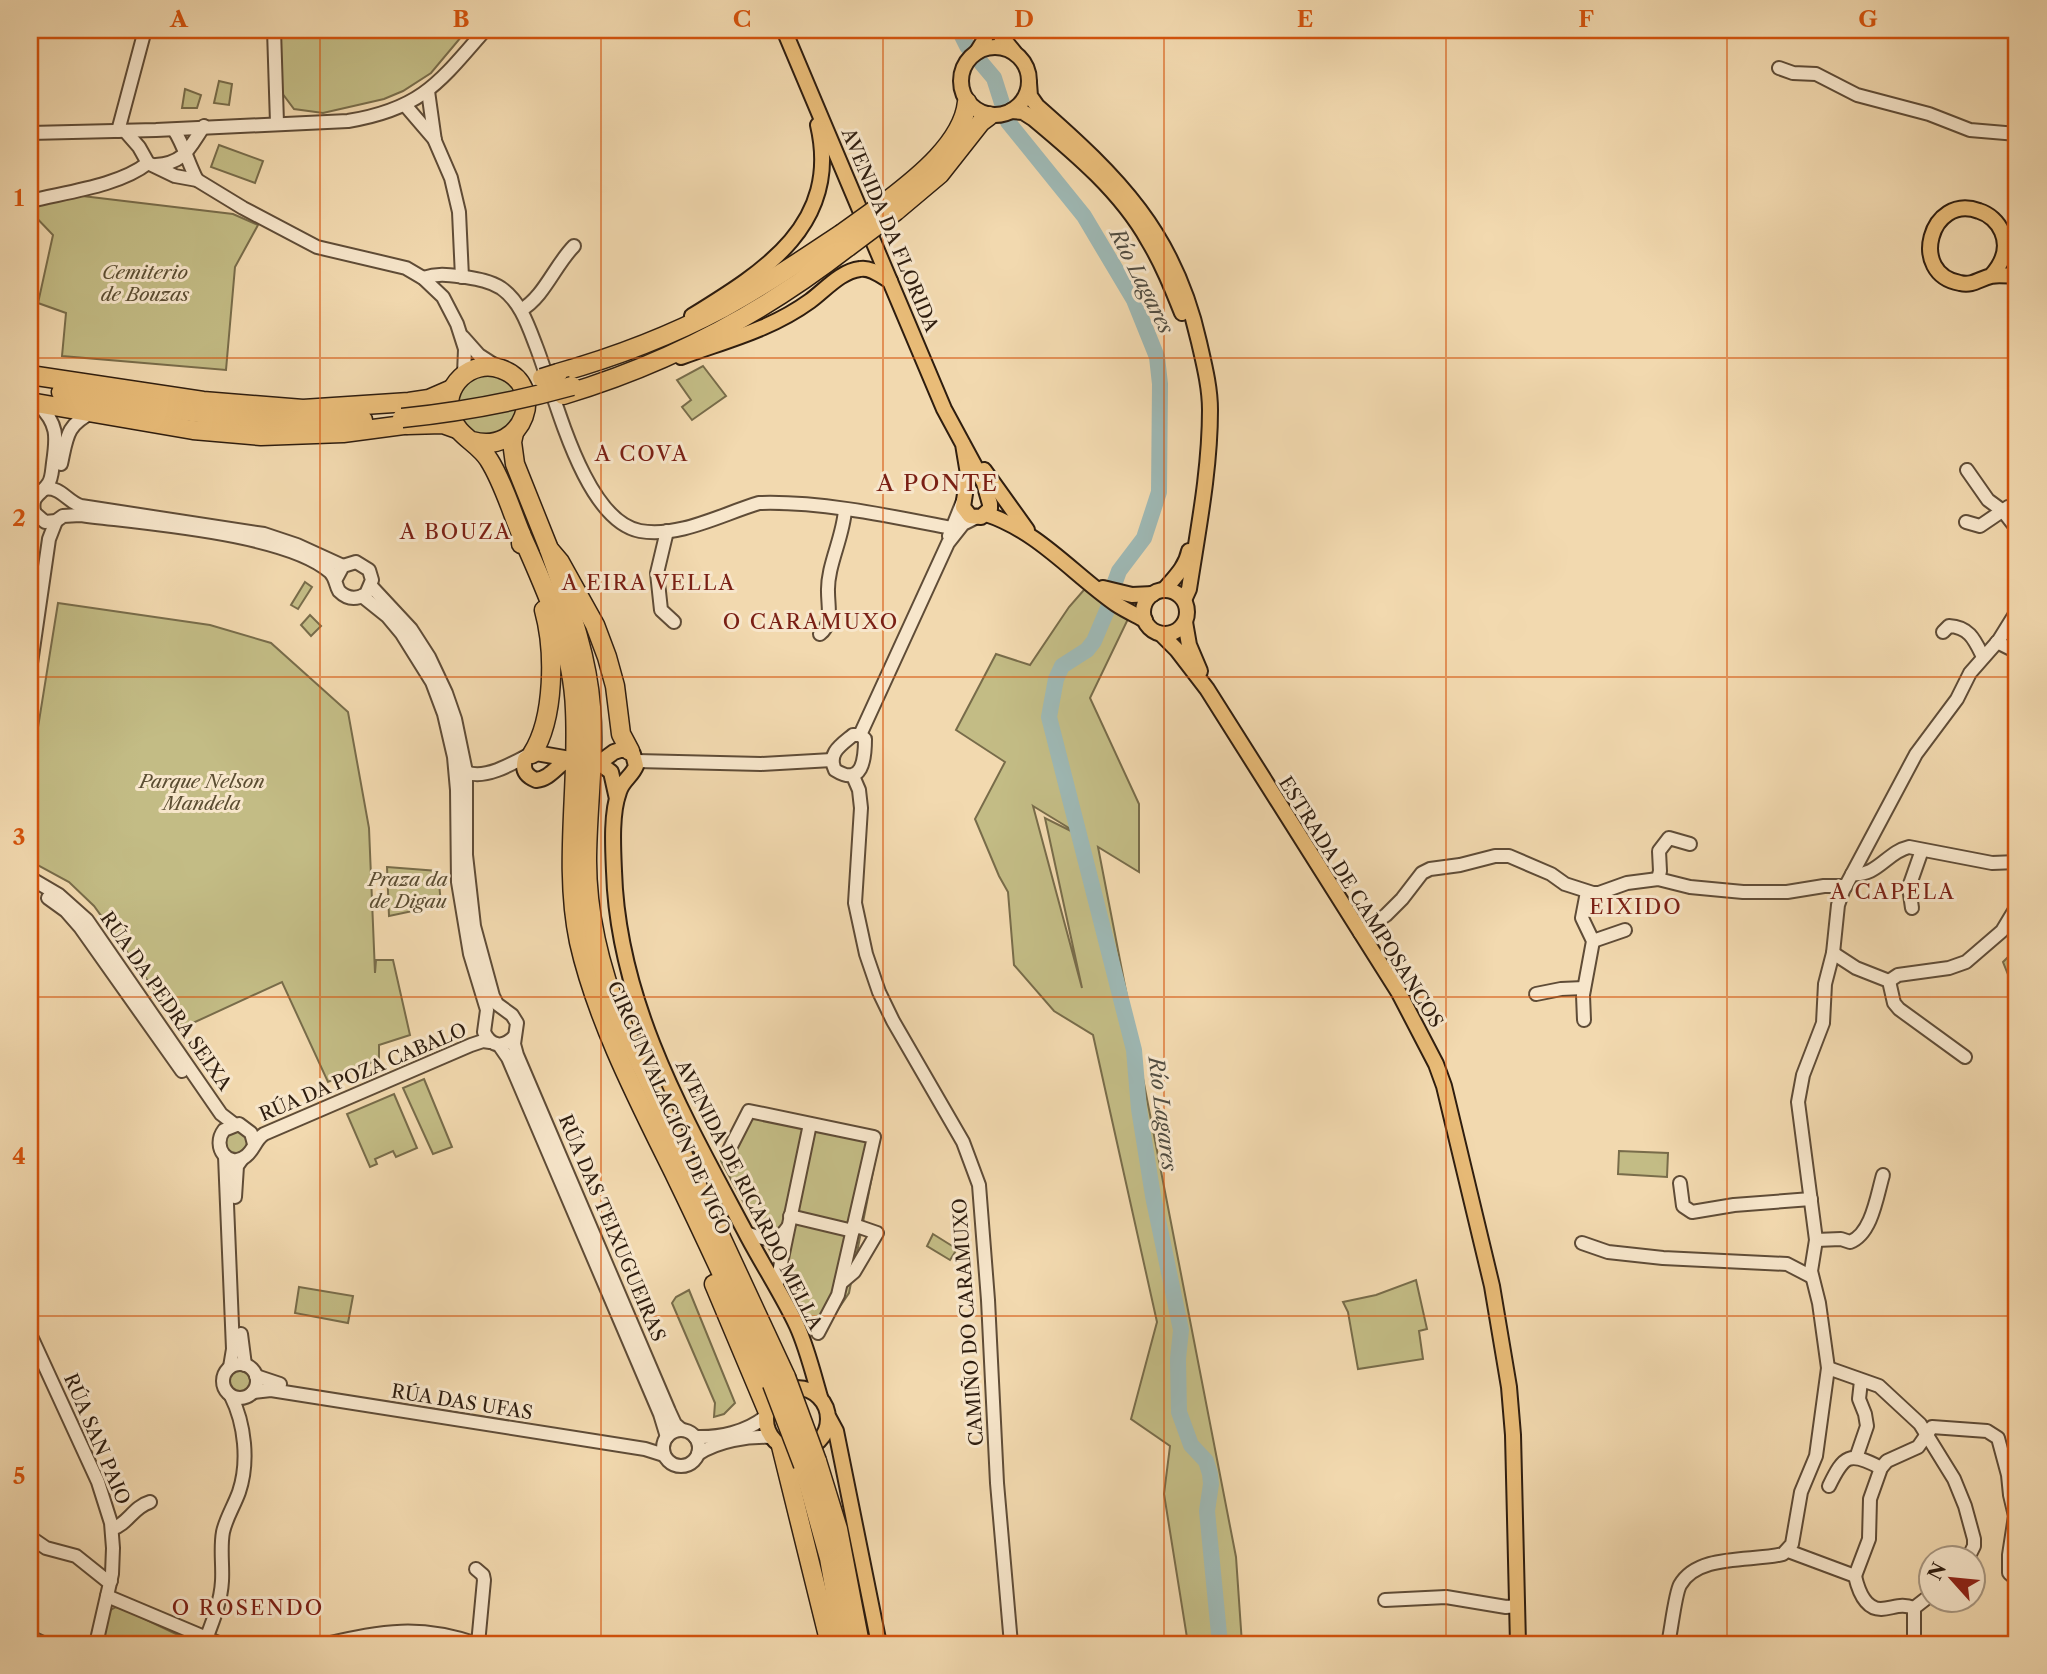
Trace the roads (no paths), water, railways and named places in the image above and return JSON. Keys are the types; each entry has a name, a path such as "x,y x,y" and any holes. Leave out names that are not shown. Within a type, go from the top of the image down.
{"highway":[{"path":"891,206 940,154 962,123 967,102"},
{"path":"32,398 97,406 308,422 405,418 509,397 607,367 708,324 774,288 940,174 981,122 989,116"},
{"path":"30,375 203,401 303,409 429,399 452,389 464,374 481,367 528,379 550,375 626,351 723,308 844,241"},
{"path":"633,756 621,734 611,670 596,625 549,548 515,464 512,442 514,433 530,408 620,377 706,339 741,320 791,289 844,241"},
{"path":"507,373 526,398 525,415"},
{"path":"78,383 128,394 248,412 405,418 443,424 457,429 472,441 491,462 521,534 522,549 547,622 551,667 547,708 543,730 530,755"},
{"path":"452,389 449,410 457,429"},
{"path":"472,441 490,444 514,433"},
{"name":"CIRCUNVALACIÓN DE VIGO","path":"521,534 548,595 565,644 573,681 576,749 571,860 573,901 591,988 655,1134 779,1380"},
{"name":"CIRCUNVALACIÓN DE VIGO","path":"549,548 580,643 588,681 592,732 587,862 596,948 623,1026 811,1457 838,1529 860,1644"},
{"path":"655,1134 659,1155 766,1413"},
{"path":"776,1442 830,1644"},
{"name":"CIRCUNVALACIÓN DE VIGO","path":"811,1457 844,1644"}],"main road":[{"name":"AVENIDA DA FLORIDA","path":"784,30 944,409 984,483 986,493 1016,515"},
{"path":"999,30 1028,71 1030,96 1037,106 1117,182 1151,225 1170,254 1195,323 1206,373 1210,408 1206,474 1189,589 1184,600"},
{"path":"1014,53 983,42 964,70 962,81 967,102 989,116 1018,109 1028,92 1029,83"},
{"path":"1018,109 1060,140 1113,191 1147,237 1186,322 1198,372 1202,409 1195,514 1188,557 1179,573 1144,606 1145,620 1153,630 1161,634 1175,632 1185,622 1187,607 1178,595 1159,592"},
{"path":"626,351 703,309 790,244 811,211 818,191 823,158 817,122 820,114"},
{"path":"1078,144 1128,179"},
{"path":"1991,276 2004,256 2005,244 1996,222 1976,209 1952,212 1941,219 1930,240 1930,252 1941,274 1951,280 1972,284 1991,276 2017,276"},
{"path":"2002,233 2017,245"},
{"path":"620,377 757,332 798,310 840,278 859,269 870,270 890,281"},
{"name":"AVENIDA DA FLORIDA","path":"963,444 968,474 965,498"},
{"name":"AVENIDA DA FLORIDA","path":"963,444 1030,534"},
{"path":"973,491 986,493 990,503 981,516 966,512 965,498 973,491"},
{"name":"AVENIDA DA FLORIDA","path":"981,516 1004,520 1030,534 1096,586 1117,598 1145,620"},
{"name":"AVENIDA DA FLORIDA","path":"1117,598 1159,592"},
{"name":"ESTRADA DE CAMPOSANCOS","path":"1185,622 1189,645 1207,689"},
{"name":"ESTRADA DE CAMPOSANCOS","path":"1161,634 1207,689 1399,993 1436,1064 1448,1100 1479,1230 1498,1317 1509,1387 1513,1435 1518,1644"},
{"path":"618,750 633,756 635,770 628,776 617,799 610,765 618,750"},
{"path":"530,755 570,759 542,780 531,778 524,772 524,764 530,755"},
{"path":"610,765 619,777 628,776"},
{"name":"AVENIDA DE RICARDO MELLA","path":"617,799 613,860 616,906 626,964 636,1000 668,1084 797,1326 829,1418"},
{"path":"804,1388 810,1363"},
{"path":"811,1457 776,1442 766,1413 775,1396 789,1388 804,1388 820,1397"},
{"path":"811,1457 829,1418"},
{"path":"829,1418 836,1431 879,1644"},
{"path":"811,1457 824,1448 842,1463"}],"street":[{"path":"122,131 145,30"},
{"path":"274,30 277,123"},
{"path":"30,133 174,130 367,118 405,105 428,91 449,72 485,30"},
{"path":"1779,68 1793,73 1816,74 1857,95 1929,114 1970,130 2017,134"},
{"path":"428,91 435,141 451,178 460,212 462,277"},
{"path":"405,105 435,141"},
{"path":"30,201 114,180 152,164 172,164 204,127"},
{"path":"142,151 156,130"},
{"path":"174,130 183,143 187,161 197,180"},
{"path":"122,131 152,164 175,176 197,180 317,247 406,268 423,278 443,297 462,334 479,355 507,373"},
{"path":"521,310 533,303 561,259 574,246"},
{"path":"423,278 438,274 488,281 502,288 521,310 545,368 575,460 599,499 620,522 631,528 649,532 667,531 759,503 792,503 951,528"},
{"path":"462,334 465,349 464,374"},
{"path":"30,626 43,538 33,500 49,483 56,432 52,419 32,398"},
{"path":"30,670 49,539 67,504 59,474 67,435 75,422 97,406"},
{"path":"1967,470 1988,500 2003,511 2017,529"},
{"name":"RÚA DAS TEIXUGUEIRAS","path":"36,494 53,488 81,506 264,534 297,545 343,566 355,562 365,566 371,575 371,586 411,629 435,668 456,719 466,772 466,855 474,926 484,971 493,996 503,1011 515,1018 517,1055 675,1424 682,1430"},
{"path":"860,735 948,543 951,528 965,498"},
{"path":"1966,522 1980,526 2003,511 2017,506"},
{"path":"820,634 828,620 829,584 844,529 845,510"},
{"name":"RÚA DAS TEIXUGUEIRAS","path":"35,513 45,522 80,515 258,542 287,550 327,570 336,579 336,585 344,595 349,598 362,596 387,616 402,634 432,682 444,714 454,757 460,900 470,954 487,1010 484,1032 508,1058 660,1414 665,1439"},
{"path":"948,543 963,524 981,516"},
{"path":"667,531 657,573 661,610 674,622"},
{"path":"336,579 343,566"},
{"path":"362,596 371,586"},
{"path":"1668,1644 1681,1584 1697,1569 1736,1560 1775,1556 1788,1551 1792,1544 1801,1492 1816,1456 1828,1368 1819,1303 1812,1277 1811,1264 1816,1240 1799,1121 1798,1094 1823,1023 1825,984 1833,953 1838,905 1909,765 1957,699 1970,673 1997,642 2017,611"},
{"path":"1943,632 1949,626 1955,626 1972,634 1983,657"},
{"path":"1997,642 2017,652"},
{"path":"853,735 860,735 865,739 863,765 853,776 835,770 832,760 838,747 853,735"},
{"path":"466,772 477,775 530,755"},
{"path":"633,756 761,764 832,760"},
{"path":"466,789 471,783 509,771 524,772"},
{"name":"CAMIÑO DO CARAMUXO","path":"853,776 859,790 861,808 855,892 859,929 879,992 963,1142 979,1185 1010,1644"},
{"path":"1658,879 1659,851 1669,838 1690,844"},
{"path":"1360,933 1386,915 1422,873 1495,856 1509,856 1551,874 1565,884 1587,892 1599,893 1627,883 1658,879 1690,887 1743,892 1787,892 1824,886 1870,873 1905,848 1992,863 2017,862"},
{"path":"1912,908 1909,887 1922,849"},
{"name":"RÚA DA PEDRA SEIXA","path":"30,878 59,895 87,920 221,1114 234,1124"},
{"name":"RÚA DA PEDRA SEIXA","path":"30,887 53,901 80,927 215,1118 220,1134"},
{"path":"1584,1020 1584,988 1593,941 1582,918 1587,892"},
{"path":"1889,981 1898,975 1949,968 1966,962 2002,931 2017,906"},
{"path":"1593,941 1625,930"},
{"path":"1833,953 1856,968 1889,981"},
{"path":"1889,981 1894,1003 1899,1009 1965,1057"},
{"path":"1536,994 1584,988"},
{"path":"485,1022 491,1013 503,1011"},
{"name":"RÚA DA POZA CABALO","path":"247,1128 260,1127 468,1038 485,1022"},
{"path":"495,1043 508,1043 514,1037"},
{"name":"RÚA DA POZA CABALO","path":"254,1144 264,1134 292,1121 471,1045 482,1041 495,1043"},
{"path":"728,1152 749,1111 874,1137 838,1295 818,1333"},
{"path":"206,1639 222,1583 222,1536 239,1494 242,1476 243,1432 239,1413 222,1382 230,1367 233,1349 225,1156 219,1146 220,1134 234,1124 247,1128 254,1144 237,1166 235,1208 242,1349 245,1365 256,1376 239,1413"},
{"path":"776,1287 810,1124"},
{"path":"225,1156 242,1159"},
{"path":"1816,1240 1841,1239 1850,1242 1858,1238 1867,1223 1883,1175"},
{"path":"1680,1183 1683,1206 1692,1212 1734,1205 1811,1199"},
{"path":"746,1233 764,1240 778,1238 789,1221"},
{"path":"789,1221 877,1233 855,1272 841,1283"},
{"path":"1582,1242 1608,1252 1662,1258 1787,1264 1812,1277"},
{"name":"RÚA SAN PAIO","path":"30,1334 97,1482 112,1529 111,1581 96,1644"},
{"path":"230,1367 245,1365"},
{"path":"1828,1368 1884,1389 1920,1424 1954,1479 1965,1506 1974,1544"},
{"name":"RÚA DAS UFAS","path":"256,1376 272,1382 512,1422 646,1441 665,1439 671,1433 682,1430"},
{"path":"1856,1458 1867,1426 1859,1399 1861,1381"},
{"name":"RÚA DAS UFAS","path":"250,1394 271,1390 645,1449 664,1455 667,1460 679,1466 691,1463 698,1454 711,1446 758,1437 776,1442"},
{"path":"231,1396 250,1394"},
{"path":"682,1430 695,1437 710,1438 753,1427 766,1413"},
{"path":"1914,1608 1901,1604 1881,1609 1875,1607 1862,1595 1855,1576 1869,1539 1870,1499 1881,1468 1887,1461 1918,1447 1930,1428 1987,1432 1998,1438 2015,1516 2009,1573 2017,1580"},
{"path":"695,1437 698,1454"},
{"path":"664,1455 665,1439"},
{"path":"1829,1486 1841,1462 1856,1458 1881,1468"},
{"path":"112,1529 119,1527 139,1506 150,1502"},
{"path":"30,1537 46,1548 76,1556 111,1581"},
{"path":"1788,1551 1855,1576"},
{"path":"326,1644 426,1631 477,1644 484,1580 483,1574 476,1569"},
{"path":"107,1596 221,1644"},
{"path":"1385,1600 1446,1597 1506,1607 1517,1606"},
{"path":"1914,1608 1918,1605"},
{"path":"1914,1608 1914,1644"},
{"path":"30,1637 44,1644"}],"waterway":[{"name":"Río Lagares","path":"959,30 967,46 994,78 1008,122 1084,216 1134,300 1157,357 1160,384 1159,492 1144,538 1119,571 1115,582"},
{"name":"Río Lagares","path":"1108,608 1094,641 1087,650 1062,666 1056,679 1049,717 1134,1050 1139,1109 1153,1196 1181,1330 1178,1359 1179,1412 1191,1445 1206,1461 1210,1474 1207,1511 1220,1644"}],"district":[{"name":"A COVA","path":"642,453"},
{"name":"A PONTE","path":"938,483"},
{"name":"A BOUZA","path":"456,531"},
{"name":"A EIRA VELLA","path":"649,582"},
{"name":"O CARAMUXO","path":"811,621"},
{"name":"A CAPELA","path":"1893,891"},
{"name":"EIXIDO","path":"1636,906"},
{"name":"O ROSENDO","path":"248,1607"}],"park label":[{"name":"Cemiterio de Bouzas","path":"145,283"},
{"name":"Parque Nelson Mandela","path":"202,792"},
{"name":"Praza da de Digau","path":"408,890"}]}
